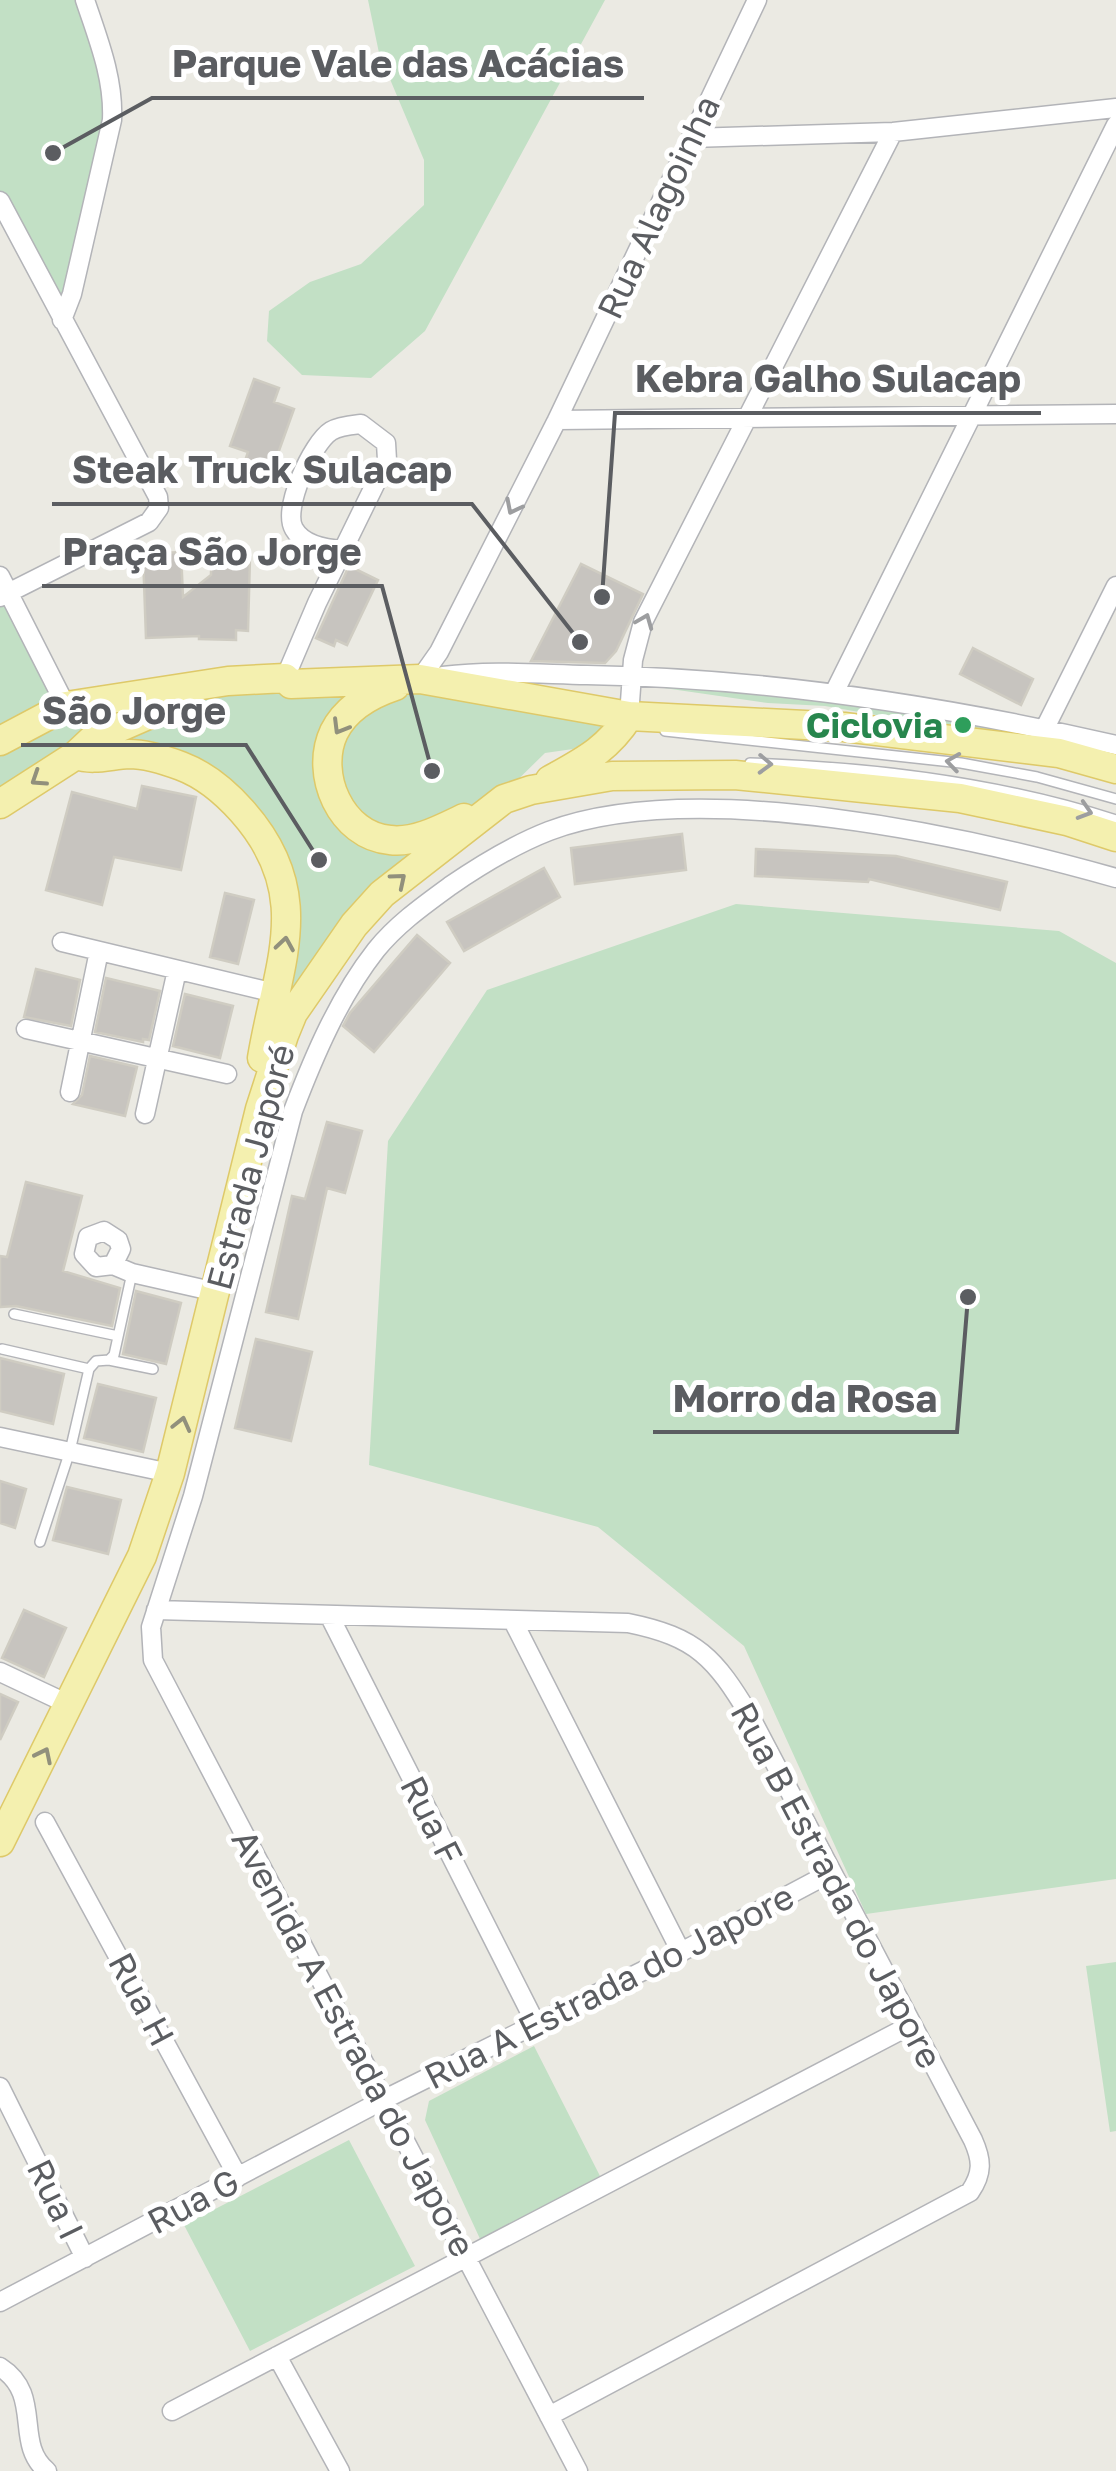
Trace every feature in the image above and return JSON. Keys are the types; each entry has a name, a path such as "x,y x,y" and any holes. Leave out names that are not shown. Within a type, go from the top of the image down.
{"main road":[{"path":"0,742 66,706 228,680 285,678 291,684 420,679 629,716 844,727 1043,750 1116,768"},
{"path":"420,679 374,693 359,703 334,732 328,755 328,784 337,803 350,821 386,840 404,840 438,830 517,795 593,756 614,740 629,716"},
{"path":"0,804 94,739 228,680"},
{"path":"76,755 88,759 142,755 182,766 217,786 253,824 269,848 284,882 288,909 286,941 260,1071 260,1109"},
{"name":"Estrada Japoré","path":"0,1842 142,1556 170,1472 277,1051 293,1013 354,924 382,894 517,795 612,776 735,775 960,798 1116,837"}],"street":[{"path":"62,320 72,294 112,120 112,96 103,52 85,0"},
{"name":"Rua Alagoinha","path":"420,679 439,652 557,420 757,0"},
{"path":"691,138 893,132 1116,108"},
{"path":"835,692 1116,125"},
{"path":"629,716 633,660 643,622 893,132"},
{"path":"0,201 158,498 157,515 149,522 3,588 66,706"},
{"path":"557,420 1116,414"},
{"path":"285,678 387,460 386,442 361,424 333,428 318,443 290,510 293,528 306,540 326,549 343,550"},
{"path":"1045,728 1116,586"},
{"path":"420,679 482,671 633,676 835,692 1116,744"},
{"name":"Avenida A Estrada do Japore","path":"578,2471 154,1660 150,1644 156,1610 194,1496 300,1094 313,1058 376,950 414,911 492,857 552,830 612,816 674,809 747,811 835,820 1039,856 1116,878"},
{"path":"62,942 274,994"},
{"path":"70,1092 98,951"},
{"path":"145,1114 177,970"},
{"path":"26,1029 226,1074"},
{"path":"113,1265 216,1292"},
{"path":"0,1436 170,1472"},
{"name":"Rua B Estrada do Japore","path":"156,1610 628,1623 654,1628 685,1641 722,1671 750,1716 981,2158 981,2173 970,2192 548,2416"},
{"name":"Rua F","path":"329,1615 536,2024"},
{"path":"514,1620 681,1952"},
{"path":"0,1672 68,1704"},
{"name":"Rua H","path":"44,1822 238,2177"},
{"name":"Rua A Estrada do Japore","path":"385,2099 832,1872"},
{"path":"172,2412 911,2025"},
{"name":"Rua I","path":"0,2086 84,2258"},
{"name":"Rua G","path":"0,2302 385,2099"},
{"path":"278,2356 340,2471"},
{"path":"0,2367 22,2389 30,2448 47,2471"}],"lane":[{"path":"629,716 660,730 962,762 1037,776 1116,799"},
{"path":"746,763 924,777 1050,800 1116,820"},
{"path":"517,795 642,764"},
{"path":"109,1360 132,1272"},
{"path":"14,1314 118,1336"},
{"path":"2,1349 89,1369"},
{"path":"40,1542 70,1452 89,1369 96,1361 109,1360 153,1370"}],"green space":[{"path":"0,0 82,0 117,106 68,323 0,200"},
{"path":"368,0 605,0 425,331 371,378 302,375 267,341 269,311 310,282 361,264 424,205 424,160 379,53"},
{"path":"0,596 70,716 231,685 414,687 605,727 599,735 573,749 545,753 498,799 437,843 279,1018 279,889 245,820 188,773 113,744 0,809"},
{"name":"Ciclovia","path":"658,678 964,719 1116,750 1116,764 967,731 825,706 768,703 657,687"},
{"path":"736,904 1059,931 1116,963 1116,1879 866,1914 744,1646 598,1527 369,1465 388,1141 487,990"},
{"path":"1116,1962 1116,2131 1110,2132 1086,1966"},
{"path":"534,2046 600,2176 481,2241 425,2120 429,2101"},
{"path":"349,2140 415,2266 250,2351 184,2225"}],"building":[{"path":"254,379 279,388 274,402 294,409 271,473 244,464 248,452 230,446"},
{"path":"181,552 183,597 211,575 211,557 250,557 248,631 236,630 236,640 199,636 146,638 143,554"},
{"path":"581,564 643,594 616,651 605,663 531,661"},
{"path":"349,566 378,580 347,645 336,640 334,646 316,638"},
{"path":"973,648 1033,679 1021,705 960,674"},
{"path":"142,786 196,797 181,870 114,857 102,905 46,890 72,792 137,809"},
{"path":"682,834 686,870 575,884 571,848"},
{"path":"756,849 896,856 1007,882 1000,910 869,879 868,882 755,876"},
{"path":"544,868 560,897 464,951 447,922"},
{"path":"225,893 254,900 238,964 210,957"},
{"path":"417,935 450,963 374,1052 343,1026"},
{"path":"36,969 80,980 71,1026 24,1017"},
{"path":"106,978 160,991 149,1040 95,1032"},
{"path":"185,994 233,1006 220,1058 173,1046"},
{"path":"90,1056 137,1067 125,1116 73,1104 82,1095"},
{"path":"327,1122 362,1131 345,1193 327,1188 298,1319 266,1312 292,1196 305,1199"},
{"path":"26,1182 82,1196 63,1271 120,1288 112,1326 16,1306 0,1307 0,1256 7,1257"},
{"path":"136,1291 181,1303 166,1364 123,1354"},
{"path":"256,1339 312,1352 291,1441 235,1428"},
{"path":"0,1358 64,1374 53,1424 0,1411"},
{"path":"98,1384 156,1398 143,1452 84,1438"},
{"path":"0,1481 26,1489 15,1528 0,1523"},
{"path":"67,1487 121,1500 108,1554 53,1540"},
{"path":"24,1610 66,1628 44,1677 2,1658"},
{"path":"0,1694 18,1702 0,1740"}],"place":[{"name":"Parque Vale das Acácias","path":"53,153"},
{"name":"Kebra Galho Sulacap","path":"602,597"},
{"name":"Steak Truck Sulacap","path":"580,642"},
{"name":"Ciclovia","path":"963,725"},
{"name":"Praça São Jorge","path":"432,771"},
{"name":"São Jorge","path":"319,860"},
{"name":"Morro da Rosa","path":"968,1297"}]}
